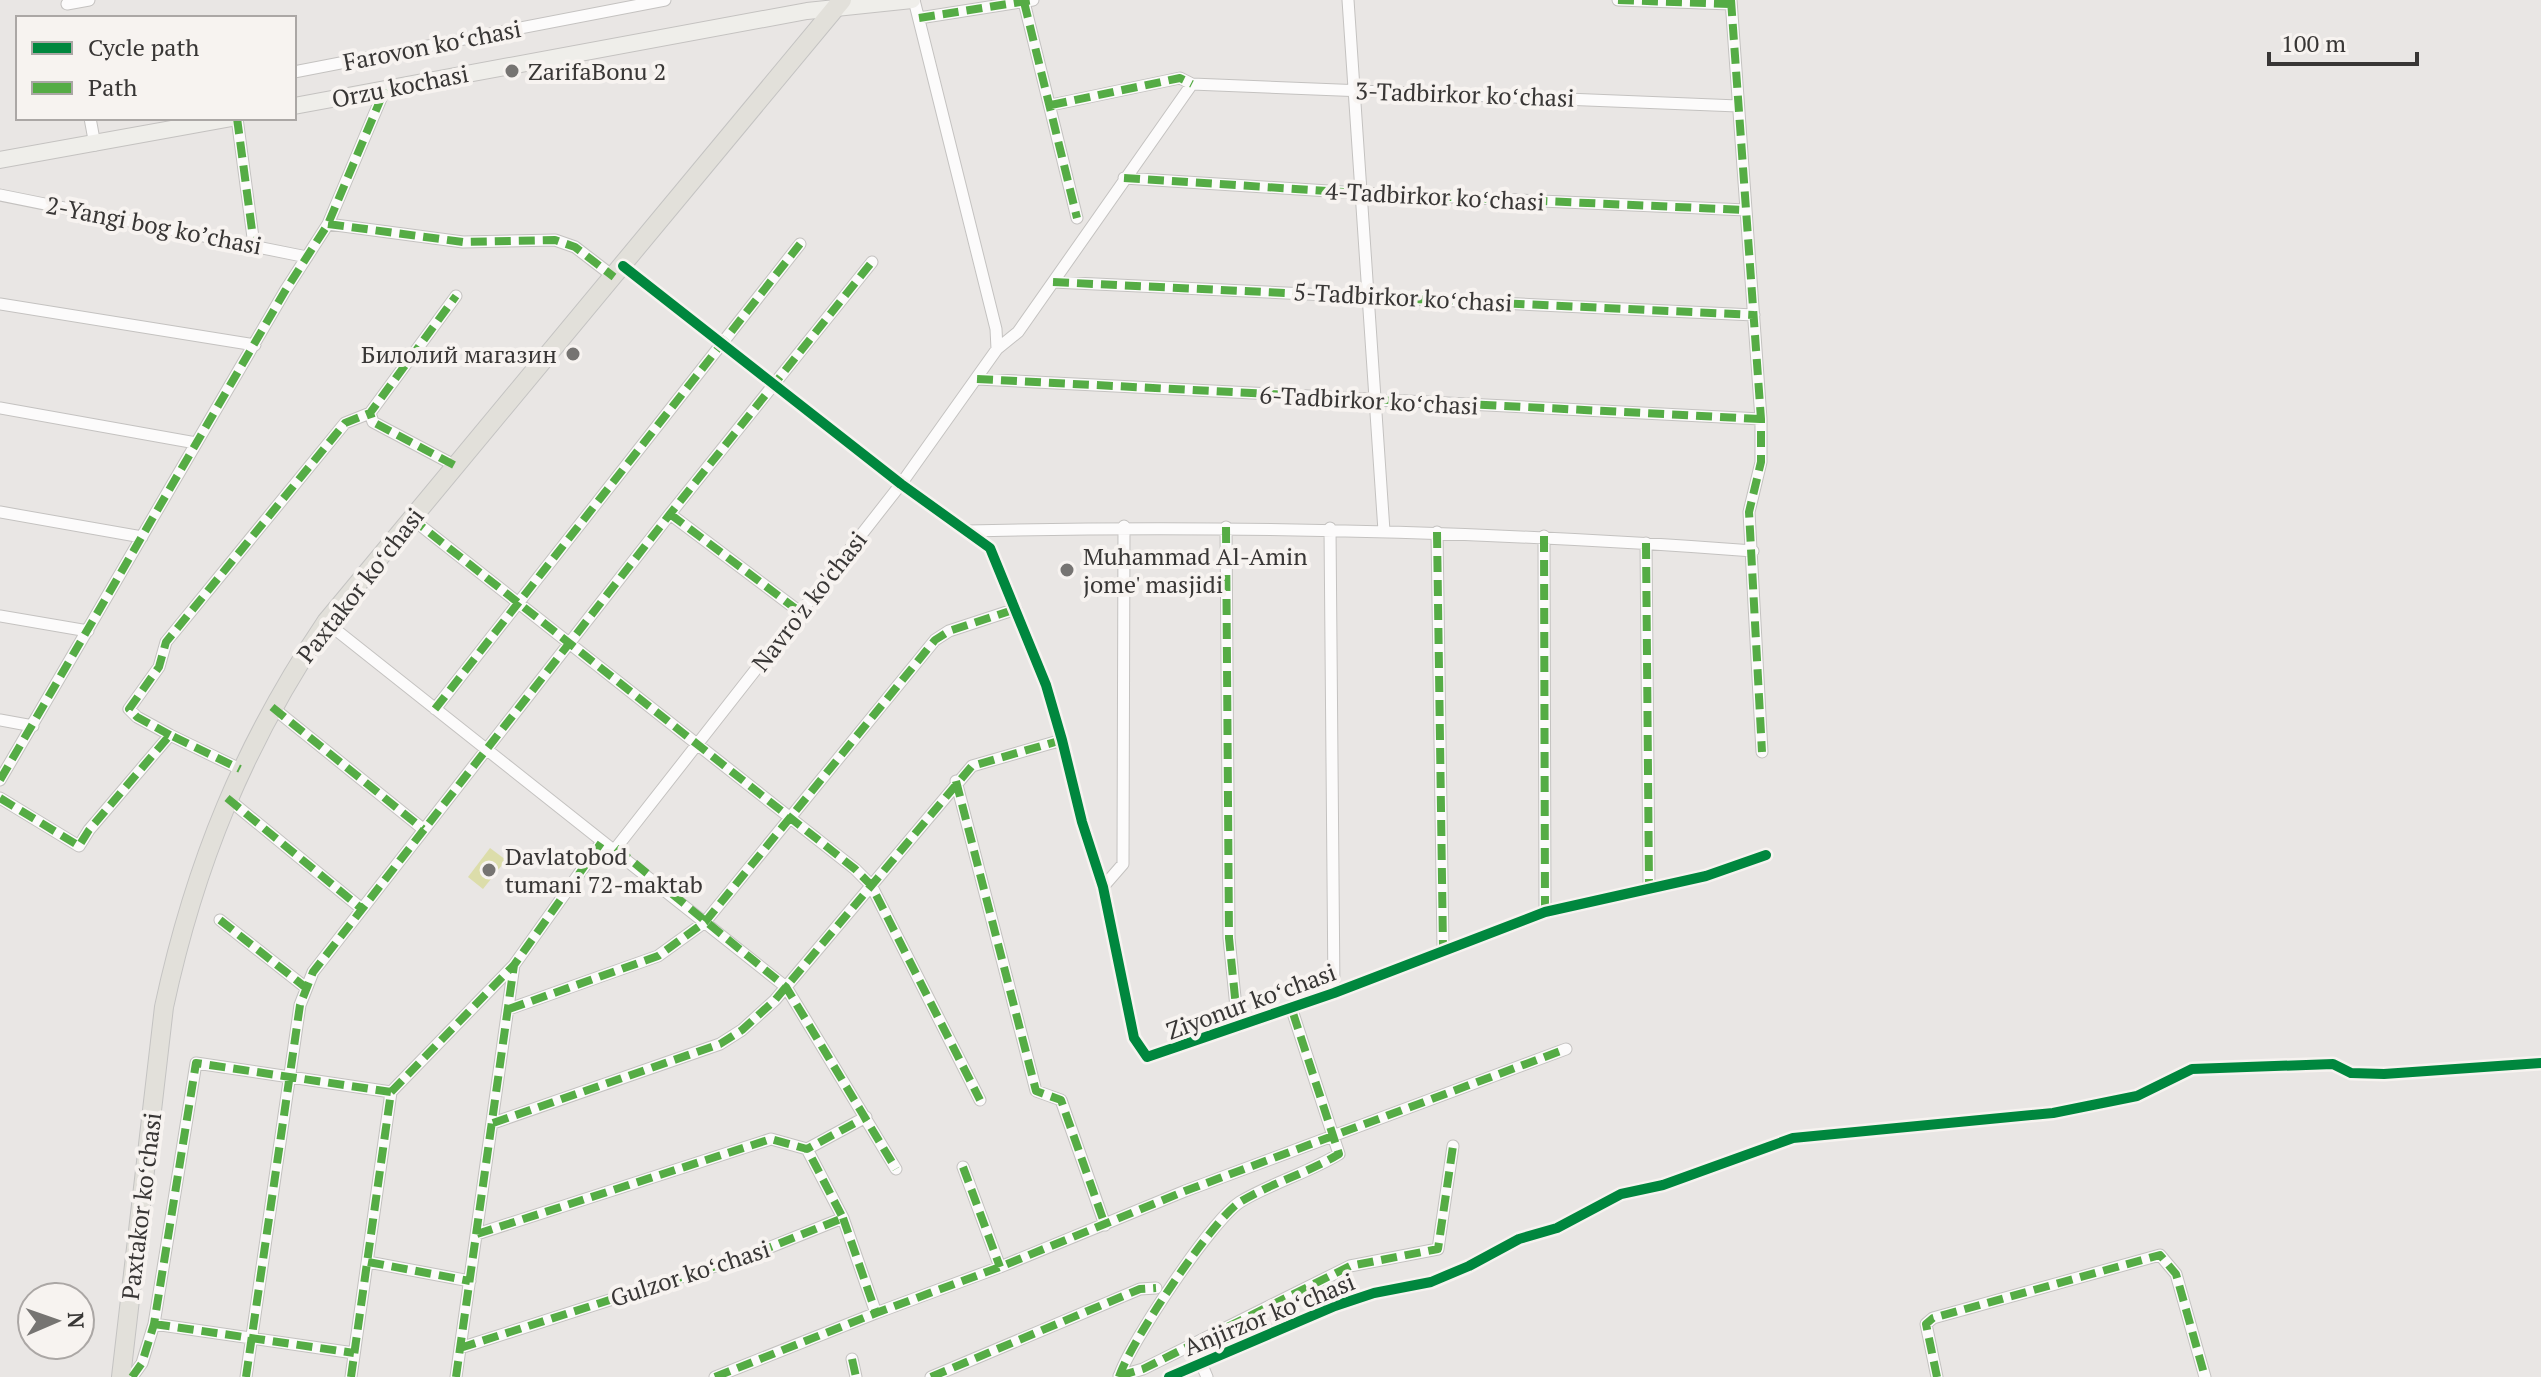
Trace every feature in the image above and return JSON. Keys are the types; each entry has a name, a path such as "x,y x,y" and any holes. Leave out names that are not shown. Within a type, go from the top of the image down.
{"main road":[{"name":"Orzu kochasi","path":"296,106 839,4 913,0"},
{"name":"Paxtakor koʻchasi","path":"121,1377 164,1007 190,903 227,798 272,707 326,622 839,4"},
{"path":"0,160 224,120"}],"street":[{"path":"67,2 89,0"},
{"name":"Farovon koʻchasi","path":"296,72 665,0"},
{"path":"913,0 996,329 997,349"},
{"path":"1348,0 1384,531"},
{"path":"1618,0 1731,2 1761,419 1761,462 1749,512 1762,752"},
{"path":"919,18 1029,1 1077,218"},
{"name":"3-Tadbirkor koʻchasi","path":"1051,105 1180,78 1192,84 1738,106"},
{"name":"Navro'z ko'chasi","path":"616,848 901,484 997,349 1018,332 1192,84"},
{"path":"0,780 196,443 328,224 385,89"},
{"path":"90,120 95,145"},
{"path":"234,120 254,245"},
{"name":"4-Tadbirkor koʻchasi","path":"1124,178 1360,193 1746,210"},
{"name":"2-Yangi bog koʼchasi","path":"0,195 307,257"},
{"name":"Ziyonur koʻchasi","path":"328,224 463,242 555,240 575,247 619,272 722,343 901,484 990,548 1046,685 1082,822 1103,887 1134,1038 1147,1057 1334,993 1443,948 1545,912 1649,886 1706,876 1766,855"},
{"path":"435,709 800,244"},
{"path":"246,1377 305,987 423,829 872,262"},
{"name":"5-Tadbirkor koʻchasi","path":"1053,282 1754,315"},
{"path":"240,769 170,735 137,717 129,709 159,667 166,642 345,423 370,413 456,296"},
{"path":"0,304 255,345"},
{"name":"6-Tadbirkor koʻchasi","path":"977,379 1761,419"},
{"path":"0,408 196,443"},
{"path":"370,413 373,422 454,465"},
{"path":"0,512 142,537"},
{"path":"670,514 800,612"},
{"path":"411,518 699,742 793,817 871,885 980,1100"},
{"path":"968,531 1124,526 1330,528 1544,536 1753,551"},
{"path":"1103,887 1123,864 1124,526"},
{"path":"1226,527 1229,938 1238,1027"},
{"path":"1330,528 1334,993"},
{"path":"1437,532 1443,948"},
{"path":"1544,536 1545,912"},
{"path":"1646,543 1649,886"},
{"path":"509,1009 658,956 705,922 935,640 949,631 1016,609"},
{"path":"0,616 88,631"},
{"path":"326,622 601,843 616,848 786,987 896,1169"},
{"path":"272,707 423,829"},
{"path":"0,720 33,726"},
{"path":"0,798 79,846 89,830 170,735"},
{"path":"493,1123 720,1044 762,1014 956,781 972,766 1062,740"},
{"path":"956,781 1036,1091 1061,1100 1105,1225"},
{"path":"227,798 362,909"},
{"path":"351,1377 391,1092 514,965 601,843"},
{"path":"220,920 305,987"},
{"path":"456,1377 514,965"},
{"path":"1119,1376 1166,1297 1222,1216 1288,1176 1339,1154 1291,1007"},
{"path":"715,1377 1334,1134 1452,1094 1566,1049"},
{"path":"132,1377 142,1363 154,1324 196,1063 391,1092"},
{"name":"Anjirzor koʻchasi","path":"1169,1377 1335,1306 1374,1293 1431,1282 1519,1239 1557,1228 1621,1194 1663,1185 1793,1138 2053,1113 2137,1096 2192,1069 2333,1064 2351,1073 2384,1074 2541,1063"},
{"path":"477,1234 771,1139 807,1149 866,1117"},
{"path":"1119,1376 1143,1369 1350,1266 1438,1249 1453,1146"},
{"path":"807,1149 843,1218 876,1313"},
{"path":"963,1167 1000,1267"},
{"name":"Gulzor koʻchasi","path":"460,1348 753,1254 843,1218"},
{"path":"1937,1377 1926,1324 1933,1318 2160,1255 2176,1274 2205,1377"},
{"path":"368,1262 470,1281"},
{"path":"931,1377 1140,1289 1156,1288"},
{"path":"154,1324 354,1353"},
{"path":"852,1359 856,1377"},
{"path":"1201,1363 1207,1377"}],"green space":[{"path":"490,848 506,860 483,889 468,877"}],"marked path":[{"path":"919,18 1033,0"},
{"path":"1618,0 1731,4"},
{"path":"1731,0 1761,419 1761,462 1749,512 1762,752"},
{"path":"1024,2 1077,218"},
{"path":"1051,105 1180,78 1192,84"},
{"path":"0,780 285,291 328,224 385,89"},
{"path":"237,120 254,245"},
{"path":"1124,178 1360,193 1746,210"},
{"path":"328,224 463,242 555,240 575,247 614,277"},
{"path":"435,709 800,244"},
{"path":"246,1377 300,1005 313,972 670,514 872,262"},
{"path":"1053,282 1754,315"},
{"path":"454,465 373,422 370,413 456,296"},
{"path":"977,379 1761,419"},
{"path":"170,735 137,717 129,709 159,667 166,642 345,423 370,413"},
{"path":"670,514 800,612"},
{"path":"411,518 855,869 871,885 980,1100"},
{"path":"1226,527 1229,938 1238,1027"},
{"path":"1437,532 1443,948"},
{"path":"1544,536 1545,912"},
{"path":"1646,543 1649,886"},
{"path":"509,1009 658,956 705,922 935,640 949,631 1016,609"},
{"path":"272,707 423,829"},
{"path":"0,798 79,846 89,830 170,735 240,769"},
{"path":"493,1123 720,1044 742,1030 775,1000 972,766 1062,740"},
{"path":"956,781 1036,1091 1061,1100 1105,1225"},
{"path":"227,798 362,909"},
{"path":"391,1092 514,965 601,843"},
{"path":"616,848 786,987 896,1169"},
{"path":"220,920 305,987"},
{"path":"456,1377 514,965"},
{"path":"1119,1377 1138,1338 1173,1284 1227,1213 1252,1195 1339,1154 1291,1007"},
{"path":"843,1218 876,1313 1000,1267 1185,1191 1566,1049"},
{"path":"132,1377 142,1363 154,1324 196,1063 391,1092"},
{"path":"351,1377 391,1092"},
{"path":"477,1234 771,1139 807,1149 866,1117"},
{"path":"1119,1376 1143,1369 1350,1266 1438,1249 1453,1146"},
{"path":"460,1348 753,1254 843,1218 807,1149"},
{"path":"963,1167 1000,1267"},
{"path":"1937,1377 1926,1324 1933,1318 2160,1255 2176,1274 2205,1377"},
{"path":"368,1262 470,1281"},
{"path":"931,1377 1140,1289 1156,1288"},
{"path":"715,1377 876,1313"},
{"path":"154,1324 354,1353"},
{"path":"852,1359 856,1377"}],"cycle path":[{"path":"623,266 901,484 990,548 1046,685 1082,822 1103,887 1134,1038 1147,1057 1334,993 1545,912 1706,876 1766,855"},
{"path":"1169,1377 1335,1306 1374,1293 1431,1282 1519,1239 1557,1228 1621,1194 1663,1185 1793,1138 2053,1113 2137,1096 2192,1069 2333,1064 2351,1073 2384,1074 2541,1063"}],"place":[{"name":"ZarifaBonu 2","path":"512,71"},
{"name":"Билолий магазин","path":"573,354"},
{"name":"Muhammad Al-Amin jome' masjidi","path":"1067,570"},
{"name":"Davlatobod tumani 72-maktab","path":"489,870"}]}
